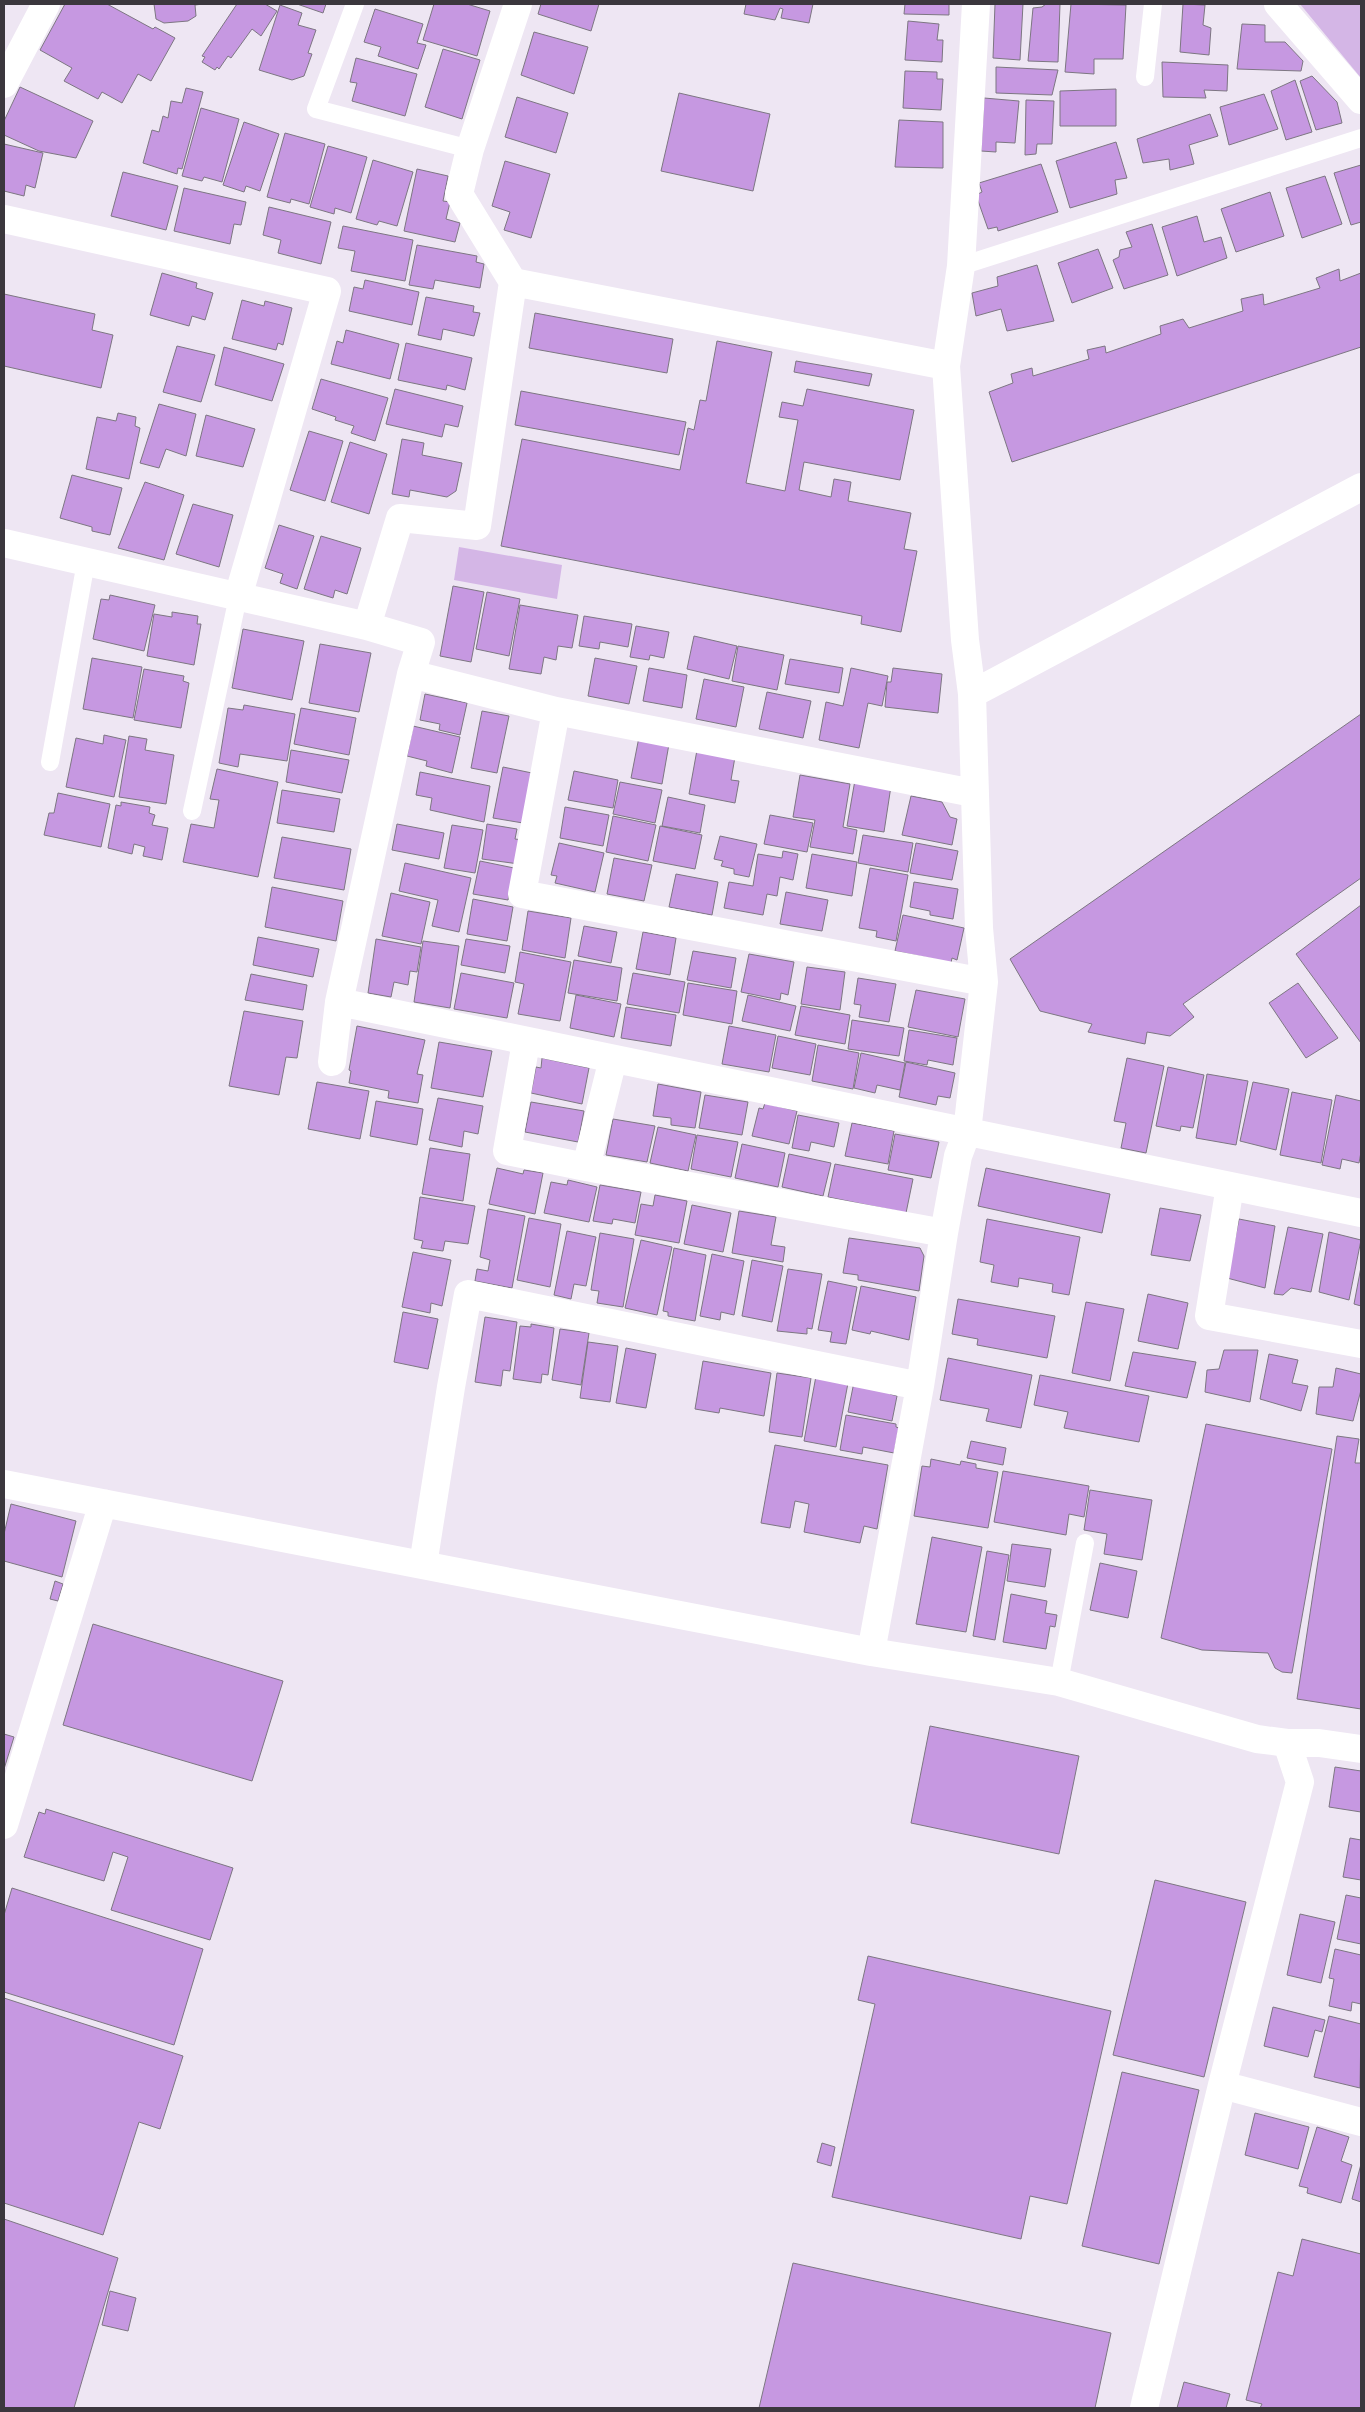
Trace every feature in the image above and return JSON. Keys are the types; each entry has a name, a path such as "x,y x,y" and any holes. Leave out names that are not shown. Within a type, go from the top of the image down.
{"street":[{"path":"4,84 46,4"},
{"path":"367,626 400,518 477,526 513,282 459,194 470,149 518,4"},
{"path":"871,1652 920,1386 958,1156 967,1132 984,982 978,928 973,793 972,694 965,640 946,366 961,266 976,4"},
{"path":"1278,4 1361,100"},
{"path":"4,219 327,291 238,597"},
{"path":"513,282 946,366"},
{"path":"972,694 1361,487"},
{"path":"4,543 367,626 420,642 411,674 339,1002 332,1062"},
{"path":"411,674 556,711 973,793"},
{"path":"556,711 522,894 984,982"},
{"path":"339,1002 1361,1213"},
{"path":"526,1042 507,1151 944,1233"},
{"path":"586,1167 613,1059"},
{"path":"1230,1186 1209,1316 1361,1344"},
{"path":"423,1566 451,1387 468,1294 920,1386"},
{"path":"4,1484 871,1652 1059,1682 1257,1739 1287,1743 1319,1742 1361,1749"},
{"path":"4,1825 103,1503"},
{"path":"1144,2408 1222,2085 1300,1782 1287,1743"},
{"path":"1222,2085 1361,2122"}],"lane":[{"path":"356,4 316,109 470,149"},
{"path":"1145,76 1153,4"},
{"path":"961,266 1361,138"},
{"path":"50,762 86,562"},
{"path":"192,811 238,597"},
{"path":"1059,1682 1085,1543"}],"shaded area":[{"path":"1300,4 1361,4 1361,78"},
{"path":"459,547 562,565 557,599 454,580"}],"building":[{"path":"65,4 107,4 153,29 155,27 175,38 151,81 138,74 122,103 102,92 98,99 64,81 72,68 40,50"},
{"path":"154,4 203,4 195,5 196,16 188,21 164,23 156,19"},
{"path":"237,4 265,4 277,11 261,36 252,29 231,58 228,56 219,69 217,67 215,70 202,62 205,57 202,56"},
{"path":"297,4 326,4 323,13"},
{"path":"434,4 467,4 490,11 477,56 423,40"},
{"path":"541,4 599,4 591,31 538,14"},
{"path":"746,4 813,4 809,23 781,18 783,9 780,8 775,20 744,14"},
{"path":"905,4 949,4 949,15 904,14"},
{"path":"995,4 1023,4 1020,60 993,58"},
{"path":"1046,4 1060,4 1058,62 1028,61 1033,8 1042,7"},
{"path":"1071,4 1126,5 1123,59 1094,59 1094,74 1065,72"},
{"path":"1183,4 1205,5 1203,25 1211,28 1209,55 1180,52"},
{"path":"280,5 302,13 298,25 316,30 308,53 312,54 304,76 292,80 259,70"},
{"path":"375,9 423,24 417,43 426,45 418,69 378,56 381,47 364,42"},
{"path":"908,21 939,24 937,40 943,40 942,62 905,60"},
{"path":"1242,24 1265,25 1265,42 1285,42 1303,61 1301,71 1237,69"},
{"path":"534,32 588,47 574,94 521,75"},
{"path":"443,49 480,60 462,119 425,107"},
{"path":"356,58 417,74 405,116 352,101 357,83 350,82"},
{"path":"1162,62 1228,65 1227,91 1204,90 1206,98 1163,97"},
{"path":"996,67 1058,70 1052,95 996,93"},
{"path":"905,71 937,72 937,79 943,79 941,110 903,108"},
{"path":"1312,76 1337,102 1342,123 1316,130 1300,81"},
{"path":"1295,80 1312,132 1286,140 1271,91"},
{"path":"20,87 93,121 76,158 39,151 4,135 4,121"},
{"path":"186,88 203,92 182,169 178,168 177,174 143,163 152,130 159,132 163,116 168,118 171,101 182,103"},
{"path":"1116,89 1116,126 1060,126 1060,91"},
{"path":"679,93 770,114 753,191 661,171"},
{"path":"1264,94 1278,129 1229,145 1220,107"},
{"path":"517,97 568,113 556,153 505,137"},
{"path":"984,98 1019,101 1015,143 996,142 996,152 981,151"},
{"path":"1026,100 1054,101 1052,144 1037,144 1036,154 1025,155"},
{"path":"201,108 239,119 222,182 204,177 202,181 182,176"},
{"path":"1210,114 1218,136 1189,145 1194,164 1170,170 1169,159 1143,163 1137,139"},
{"path":"899,120 943,122 943,168 895,167"},
{"path":"244,122 279,134 260,191 246,186 244,192 223,185"},
{"path":"285,133 325,144 309,204 291,199 290,203 267,197"},
{"path":"1116,142 1127,178 1115,180 1117,194 1070,208 1056,161"},
{"path":"4,144 43,153 35,188 26,185 24,196 4,191"},
{"path":"328,146 367,157 351,213 335,208 334,214 310,207"},
{"path":"373,160 413,172 397,226 379,221 377,225 356,219"},
{"path":"505,161 550,174 531,238 504,230 510,212 492,206"},
{"path":"1041,164 1058,212 998,231 997,227 988,229 976,195 982,192 979,183"},
{"path":"1361,165 1361,222 1351,225 1334,173"},
{"path":"417,169 448,176 443,201 450,202 446,219 460,223 455,242 404,231"},
{"path":"123,172 178,186 166,230 111,216"},
{"path":"1325,176 1342,224 1302,238 1286,188"},
{"path":"184,188 246,202 241,225 234,224 230,244 174,231"},
{"path":"1270,192 1284,236 1236,252 1221,209"},
{"path":"269,207 331,222 321,264 278,253 281,240 263,235"},
{"path":"1197,216 1204,242 1221,237 1227,258 1177,276 1162,227"},
{"path":"1152,224 1168,275 1124,289 1113,260 1119,257 1120,250 1132,247 1126,232"},
{"path":"343,226 413,240 405,281 351,271 355,251 338,248"},
{"path":"417,245 477,256 476,262 484,264 480,288 435,280 433,289 409,285"},
{"path":"1098,249 1113,288 1072,303 1058,263"},
{"path":"1037,265 1054,321 1007,331 1001,309 976,316 972,293 998,286 997,277"},
{"path":"1339,269 1340,281 1361,273 1361,347 1012,462 989,392 1013,383 1011,374 1032,368 1033,376 1089,359 1087,350 1105,346 1106,353 1161,334 1160,326 1183,319 1189,328 1243,311 1241,299 1263,294 1264,305 1320,288 1316,278"},
{"path":"162,273 197,283 196,288 213,293 205,320 192,316 189,326 150,315"},
{"path":"365,280 419,292 412,325 349,311 354,287 363,289"},
{"path":"4,294 95,314 92,330 113,335 101,388 4,366"},
{"path":"426,297 474,306 473,312 480,313 474,336 443,329 441,340 418,335"},
{"path":"242,300 264,306 265,301 292,308 283,345 278,343 276,350 232,339"},
{"path":"535,313 673,339 667,373 529,348"},
{"path":"346,330 399,344 390,379 331,364 337,341 343,343"},
{"path":"717,341 772,352 746,483 785,491 798,420 779,417 782,402 803,406 807,389 914,410 900,480 804,462 799,490 831,497 834,479 851,482 848,501 911,513 904,549 917,551 901,632 861,624 862,616 501,546 522,439 680,470 688,428 694,430 700,400 706,401"},
{"path":"406,343 472,358 465,390 447,385 446,390 398,380"},
{"path":"177,346 215,355 201,402 163,392"},
{"path":"224,347 284,364 272,401 215,385"},
{"path":"796,361 872,374 869,386 794,372"},
{"path":"321,379 388,398 375,441 351,433 354,426 335,420 336,417 312,409"},
{"path":"395,389 463,406 458,427 445,424 442,437 386,424"},
{"path":"521,391 686,422 679,455 515,425"},
{"path":"159,404 196,414 186,456 166,449 159,468 140,463"},
{"path":"118,413 136,417 135,426 140,428 129,479 86,469 97,417 116,421"},
{"path":"206,415 255,429 243,467 196,456"},
{"path":"309,431 343,441 325,501 290,490"},
{"path":"402,439 424,443 422,455 462,463 456,491 447,497 410,490 409,497 392,494"},
{"path":"350,442 387,454 369,514 331,502"},
{"path":"72,475 122,488 110,535 92,531 92,527 60,518"},
{"path":"145,482 184,495 164,560 118,548"},
{"path":"193,504 233,515 219,567 176,554"},
{"path":"279,525 314,536 297,589 280,583 283,574 265,568"},
{"path":"321,536 361,548 347,594 335,590 333,598 304,589"},
{"path":"453,586 484,592 471,662 440,656"},
{"path":"487,592 520,599 509,656 476,649"},
{"path":"110,595 155,605 144,651 93,639 101,599 109,600"},
{"path":"520,605 578,615 572,648 558,646 556,660 544,657 541,674 509,669"},
{"path":"172,612 198,616 197,624 201,624 194,665 147,656 154,614 172,617"},
{"path":"584,616 632,624 628,647 600,642 599,649 579,646"},
{"path":"636,626 669,632 664,658 650,655 649,660 630,657"},
{"path":"243,629 304,641 292,700 232,688"},
{"path":"694,636 737,646 729,679 687,669"},
{"path":"320,644 371,653 359,712 309,703"},
{"path":"738,646 784,655 777,690 732,681"},
{"path":"92,658 142,667 133,718 83,709"},
{"path":"595,658 637,666 629,704 588,696"},
{"path":"790,659 843,668 839,693 785,684"},
{"path":"649,668 687,675 682,708 643,701"},
{"path":"851,668 888,676 882,706 868,703 859,748 819,740 826,702 843,706"},
{"path":"893,668 942,674 938,713 885,707 887,682 891,682"},
{"path":"144,669 184,676 183,681 189,683 181,728 134,720"},
{"path":"704,679 744,687 736,727 696,719"},
{"path":"767,692 811,701 803,738 759,729"},
{"path":"425,694 467,703 460,735 439,730 440,724 420,720"},
{"path":"244,705 295,714 287,761 240,754 238,767 219,763 228,708 243,710"},
{"path":"301,708 356,718 349,755 294,744"},
{"path":"482,711 509,716 497,773 471,768"},
{"path":"1361,714 1361,878 1183,1004 1194,1017 1170,1036 1147,1032 1145,1044 1088,1032 1092,1024 1040,1011 1010,959"},
{"path":"413,726 460,737 452,773 426,766 427,761 407,756"},
{"path":"104,735 126,740 114,797 66,787 76,738 103,744"},
{"path":"129,736 147,739 145,750 174,755 166,804 119,797"},
{"path":"639,737 669,744 662,784 631,778"},
{"path":"291,750 349,760 342,793 286,782"},
{"path":"697,750 735,757 731,780 739,781 735,803 689,794"},
{"path":"503,767 532,773 523,823 493,818"},
{"path":"217,769 278,782 258,877 183,862 191,824 214,828 219,800 210,799"},
{"path":"574,771 618,780 613,808 568,800"},
{"path":"420,772 490,786 484,822 430,810 432,798 416,795"},
{"path":"800,775 850,784 843,827 857,830 853,854 810,847 815,820 793,817"},
{"path":"855,780 891,786 884,832 847,826"},
{"path":"620,782 662,790 655,823 613,814"},
{"path":"282,790 340,799 334,832 277,823"},
{"path":"58,793 110,804 101,847 44,835 49,813 54,813"},
{"path":"911,796 942,802 950,817 957,819 952,845 902,835"},
{"path":"668,797 705,805 700,833 662,826"},
{"path":"121,802 150,807 149,813 155,815 152,825 168,828 162,860 143,856 145,847 134,844 132,854 108,848 116,805 121,806"},
{"path":"565,807 609,815 603,846 560,838"},
{"path":"770,815 813,823 807,852 764,844"},
{"path":"613,816 656,825 648,861 606,852"},
{"path":"397,824 444,833 439,859 392,850"},
{"path":"487,824 517,829 515,839 523,840 519,864 482,859"},
{"path":"452,825 483,830 475,873 444,868"},
{"path":"660,826 702,835 695,869 653,861"},
{"path":"863,835 913,843 908,872 858,863"},
{"path":"720,836 757,844 749,877 734,874 734,869 721,866 723,861 714,859"},
{"path":"282,837 351,849 344,890 274,878"},
{"path":"559,843 604,853 595,892 555,883 557,876 551,875"},
{"path":"916,843 958,851 952,880 910,873"},
{"path":"783,851 798,854 793,880 780,877 777,896 767,894 763,915 724,908 729,882 753,886 758,854 782,858"},
{"path":"812,854 857,862 852,896 806,888"},
{"path":"614,858 652,865 644,901 607,894"},
{"path":"480,861 514,868 508,900 473,894"},
{"path":"405,863 471,878 459,932 432,926 438,900 399,891"},
{"path":"870,868 908,875 896,941 876,937 877,931 859,928"},
{"path":"676,874 718,882 712,915 669,907"},
{"path":"914,882 958,889 953,919 930,915 930,911 910,907"},
{"path":"272,887 343,901 336,941 265,927"},
{"path":"786,892 828,900 822,931 780,924"},
{"path":"391,893 430,902 421,944 382,936"},
{"path":"473,899 513,907 507,941 467,934"},
{"path":"1361,905 1361,1043 1296,954"},
{"path":"528,911 571,918 565,958 522,950"},
{"path":"903,915 964,928 957,960 952,958 951,963 895,951"},
{"path":"584,926 617,932 611,963 578,956"},
{"path":"643,932 676,938 670,975 636,969"},
{"path":"258,937 319,949 313,977 253,965"},
{"path":"376,939 421,947 417,972 410,971 408,985 394,982 391,997 368,993"},
{"path":"466,939 510,946 505,973 461,965"},
{"path":"423,941 459,946 450,1008 414,1002"},
{"path":"693,951 736,958 731,988 687,980"},
{"path":"520,952 571,962 560,1021 518,1014 524,984 515,982"},
{"path":"749,954 794,962 788,995 781,993 780,1000 741,992"},
{"path":"574,960 622,968 617,1001 568,993"},
{"path":"807,967 845,972 840,1010 801,1004"},
{"path":"461,973 514,983 507,1018 454,1009"},
{"path":"633,973 685,982 679,1013 627,1004"},
{"path":"251,974 307,985 303,1010 245,1000"},
{"path":"858,978 896,984 889,1022 859,1017 861,1005 854,1004"},
{"path":"688,983 737,991 732,1024 683,1015"},
{"path":"1298,983 1338,1038 1306,1058 1269,1003"},
{"path":"916,990 965,999 958,1037 908,1027"},
{"path":"576,995 621,1004 614,1037 570,1028"},
{"path":"748,995 796,1006 790,1031 742,1021"},
{"path":"801,1006 850,1015 845,1044 795,1035"},
{"path":"626,1007 676,1015 671,1046 621,1038"},
{"path":"244,1011 303,1021 297,1058 286,1057 279,1095 229,1086"},
{"path":"852,1020 904,1028 899,1056 848,1049"},
{"path":"357,1026 425,1040 417,1074 423,1075 418,1103 388,1098 389,1091 349,1083 351,1071 349,1070"},
{"path":"729,1026 776,1035 769,1072 722,1064"},
{"path":"909,1030 957,1038 953,1065 928,1060 927,1065 904,1061"},
{"path":"778,1036 816,1044 810,1075 772,1068"},
{"path":"439,1042 492,1051 483,1097 431,1088"},
{"path":"818,1045 859,1053 853,1089 812,1081"},
{"path":"861,1053 905,1063 900,1090 877,1085 875,1093 854,1088"},
{"path":"542,1058 589,1068 582,1104 531,1093 536,1067 541,1068"},
{"path":"1127,1058 1164,1066 1146,1153 1121,1148 1126,1123 1114,1121"},
{"path":"906,1062 955,1073 950,1098 938,1096 936,1105 899,1097"},
{"path":"1168,1067 1204,1075 1193,1128 1181,1126 1180,1131 1156,1126"},
{"path":"1207,1074 1248,1081 1236,1145 1196,1138"},
{"path":"317,1082 369,1091 360,1139 308,1129"},
{"path":"1253,1082 1289,1089 1276,1150 1240,1141"},
{"path":"658,1084 701,1092 695,1128 671,1125 671,1118 653,1116"},
{"path":"1292,1092 1332,1100 1321,1163 1280,1155"},
{"path":"705,1095 748,1102 742,1135 699,1128"},
{"path":"1336,1095 1361,1101 1361,1152 1359,1163 1342,1159 1340,1169 1322,1165"},
{"path":"438,1098 483,1106 478,1134 464,1131 462,1147 429,1140"},
{"path":"376,1101 423,1109 417,1145 370,1136"},
{"path":"531,1102 584,1111 578,1142 525,1132"},
{"path":"765,1103 797,1111 789,1144 752,1136 759,1108 763,1109"},
{"path":"798,1115 839,1123 834,1147 811,1142 809,1151 792,1148"},
{"path":"613,1119 655,1126 647,1162 606,1155"},
{"path":"852,1123 894,1131 888,1164 845,1156"},
{"path":"658,1127 696,1135 688,1171 650,1163"},
{"path":"895,1134 939,1142 931,1178 888,1170"},
{"path":"697,1135 738,1142 731,1177 691,1169"},
{"path":"742,1144 785,1153 778,1187 735,1178"},
{"path":"430,1148 470,1154 463,1201 422,1194"},
{"path":"789,1154 831,1163 823,1196 782,1187"},
{"path":"835,1164 913,1179 906,1213 828,1197"},
{"path":"497,1168 523,1174 524,1170 543,1173 535,1214 489,1204"},
{"path":"986,1168 1110,1194 1102,1233 978,1206"},
{"path":"568,1180 597,1187 589,1222 544,1213 551,1182 567,1185"},
{"path":"600,1185 641,1192 635,1223 613,1219 612,1224 593,1221"},
{"path":"655,1195 687,1201 679,1243 635,1235 641,1204 653,1206"},
{"path":"420,1197 475,1206 468,1244 445,1241 443,1251 421,1248 423,1241 414,1239"},
{"path":"692,1205 731,1213 723,1252 684,1244"},
{"path":"1160,1208 1201,1215 1190,1261 1151,1255"},
{"path":"488,1209 525,1216 512,1288 475,1281 477,1269 488,1271 490,1260 480,1257"},
{"path":"739,1211 776,1217 771,1245 785,1247 783,1262 732,1253"},
{"path":"529,1218 561,1224 550,1287 517,1280"},
{"path":"987,1219 1080,1237 1069,1295 1052,1292 1053,1284 1019,1278 1018,1287 991,1282 994,1265 980,1262"},
{"path":"1239,1219 1275,1226 1265,1288 1227,1278"},
{"path":"1288,1227 1323,1234 1311,1292 1291,1288 1283,1295 1274,1294"},
{"path":"567,1231 596,1237 586,1286 574,1284 571,1299 554,1295"},
{"path":"1329,1232 1361,1240 1349,1300 1319,1292"},
{"path":"600,1233 634,1239 623,1307 597,1303 599,1291 591,1290"},
{"path":"849,1238 920,1248 924,1256 919,1291 858,1280 858,1275 843,1273"},
{"path":"641,1240 672,1247 657,1315 625,1308"},
{"path":"674,1248 706,1255 695,1321 668,1316 668,1312 663,1311"},
{"path":"413,1252 451,1260 442,1306 431,1303 430,1313 402,1307"},
{"path":"712,1254 744,1261 734,1315 721,1312 720,1320 700,1316"},
{"path":"752,1260 783,1266 772,1322 742,1316"},
{"path":"1361,1267 1361,1306 1354,1304"},
{"path":"788,1269 822,1274 812,1329 807,1328 807,1334 777,1331"},
{"path":"828,1281 857,1287 846,1344 830,1342 832,1332 818,1330"},
{"path":"861,1286 916,1297 909,1340 871,1331 870,1334 852,1330"},
{"path":"1148,1294 1188,1303 1178,1349 1138,1341"},
{"path":"958,1299 1055,1316 1047,1358 977,1345 978,1339 952,1334"},
{"path":"1086,1302 1124,1309 1110,1381 1072,1373"},
{"path":"403,1312 438,1319 428,1369 394,1362"},
{"path":"485,1317 517,1322 510,1371 503,1370 501,1386 475,1382"},
{"path":"531,1324 554,1328 548,1375 542,1374 541,1383 513,1379 520,1326 531,1327"},
{"path":"560,1329 589,1333 581,1385 552,1380"},
{"path":"588,1342 618,1346 610,1402 580,1398"},
{"path":"626,1348 656,1354 646,1408 616,1403"},
{"path":"1224,1350 1258,1350 1250,1402 1205,1392 1207,1370 1219,1369"},
{"path":"1133,1352 1196,1362 1187,1398 1125,1386"},
{"path":"1269,1354 1298,1360 1292,1383 1308,1386 1301,1411 1260,1399"},
{"path":"948,1358 1032,1375 1021,1428 986,1421 989,1409 940,1400"},
{"path":"703,1361 771,1373 764,1416 720,1408 719,1413 695,1409"},
{"path":"1336,1368 1361,1374 1361,1390 1353,1421 1316,1414 1319,1387 1333,1387"},
{"path":"777,1373 811,1378 802,1437 769,1432"},
{"path":"1040,1375 1149,1396 1139,1442 1064,1428 1068,1412 1034,1405"},
{"path":"816,1376 848,1383 836,1447 804,1441"},
{"path":"854,1382 892,1389 890,1394 897,1396 892,1421 848,1412"},
{"path":"846,1415 896,1424 896,1427 899,1428 894,1453 863,1447 862,1454 840,1450"},
{"path":"1206,1424 1332,1449 1292,1673 1282,1672 1275,1668 1268,1653 1202,1650 1161,1638"},
{"path":"1337,1436 1359,1439 1355,1463 1361,1463 1361,1709 1297,1699"},
{"path":"971,1441 1006,1448 1003,1465 967,1458"},
{"path":"775,1445 888,1465 877,1529 864,1526 860,1543 804,1532 809,1504 795,1501 790,1528 761,1523"},
{"path":"931,1459 960,1465 961,1461 976,1464 976,1468 998,1472 988,1528 914,1516 922,1466 930,1467"},
{"path":"1003,1471 1089,1486 1084,1517 1069,1514 1066,1535 994,1522"},
{"path":"1090,1490 1152,1500 1142,1560 1104,1554 1107,1534 1084,1530"},
{"path":"11,1504 76,1521 62,1577 4,1561 4,1534"},
{"path":"932,1537 982,1547 966,1632 916,1624"},
{"path":"1012,1544 1051,1549 1045,1587 1007,1581"},
{"path":"987,1551 1009,1555 995,1640 973,1636"},
{"path":"1100,1563 1137,1571 1128,1618 1090,1610"},
{"path":"55,1581 63,1584 58,1601 50,1599"},
{"path":"1011,1594 1047,1601 1045,1613 1057,1615 1055,1627 1050,1626 1046,1649 1003,1642"},
{"path":"93,1624 283,1681 252,1781 63,1725"},
{"path":"930,1726 1079,1756 1059,1854 911,1823"},
{"path":"4,1734 14,1737 4,1769"},
{"path":"1335,1767 1361,1771 1361,1812 1329,1807"},
{"path":"46,1809 233,1868 210,1940 111,1910 128,1857 113,1852 104,1881 24,1857 39,1812 45,1814"},
{"path":"1350,1838 1361,1840 1361,1880 1343,1877"},
{"path":"1155,1880 1246,1902 1204,2077 1113,2055"},
{"path":"12,1888 203,1949 174,2045 4,1992 4,1915"},
{"path":"1346,1895 1361,1898 1361,1944 1337,1939"},
{"path":"1300,1914 1335,1922 1321,1983 1287,1975"},
{"path":"1335,1949 1361,1955 1361,2004 1352,2002 1351,2011 1329,2006 1334,1979 1329,1978"},
{"path":"868,1956 1111,2011 1067,2204 1030,2196 1021,2239 832,2197 875,2004 858,2000"},
{"path":"4,1998 183,2056 160,2129 139,2122 103,2235 4,2203"},
{"path":"1273,2007 1325,2020 1322,2032 1315,2030 1308,2057 1264,2046"},
{"path":"1329,2016 1361,2024 1360,2088 1314,2077"},
{"path":"1122,2072 1199,2090 1159,2264 1082,2246"},
{"path":"1255,2113 1309,2127 1298,2169 1245,2155"},
{"path":"1317,2127 1349,2137 1341,2161 1352,2165 1341,2203 1307,2193 1308,2188 1299,2186"},
{"path":"822,2143 835,2147 831,2166 817,2162"},
{"path":"1361,2164 1361,2202 1352,2199"},
{"path":"4,2219 118,2258 74,2408 4,2408"},
{"path":"1302,2239 1361,2254 1361,2408 1260,2408 1262,2404 1246,2400 1278,2272 1293,2276"},
{"path":"793,2263 1111,2333 1095,2408 759,2408"},
{"path":"110,2291 136,2298 128,2331 102,2325"},
{"path":"1184,2382 1230,2394 1226,2408 1177,2408"}]}
